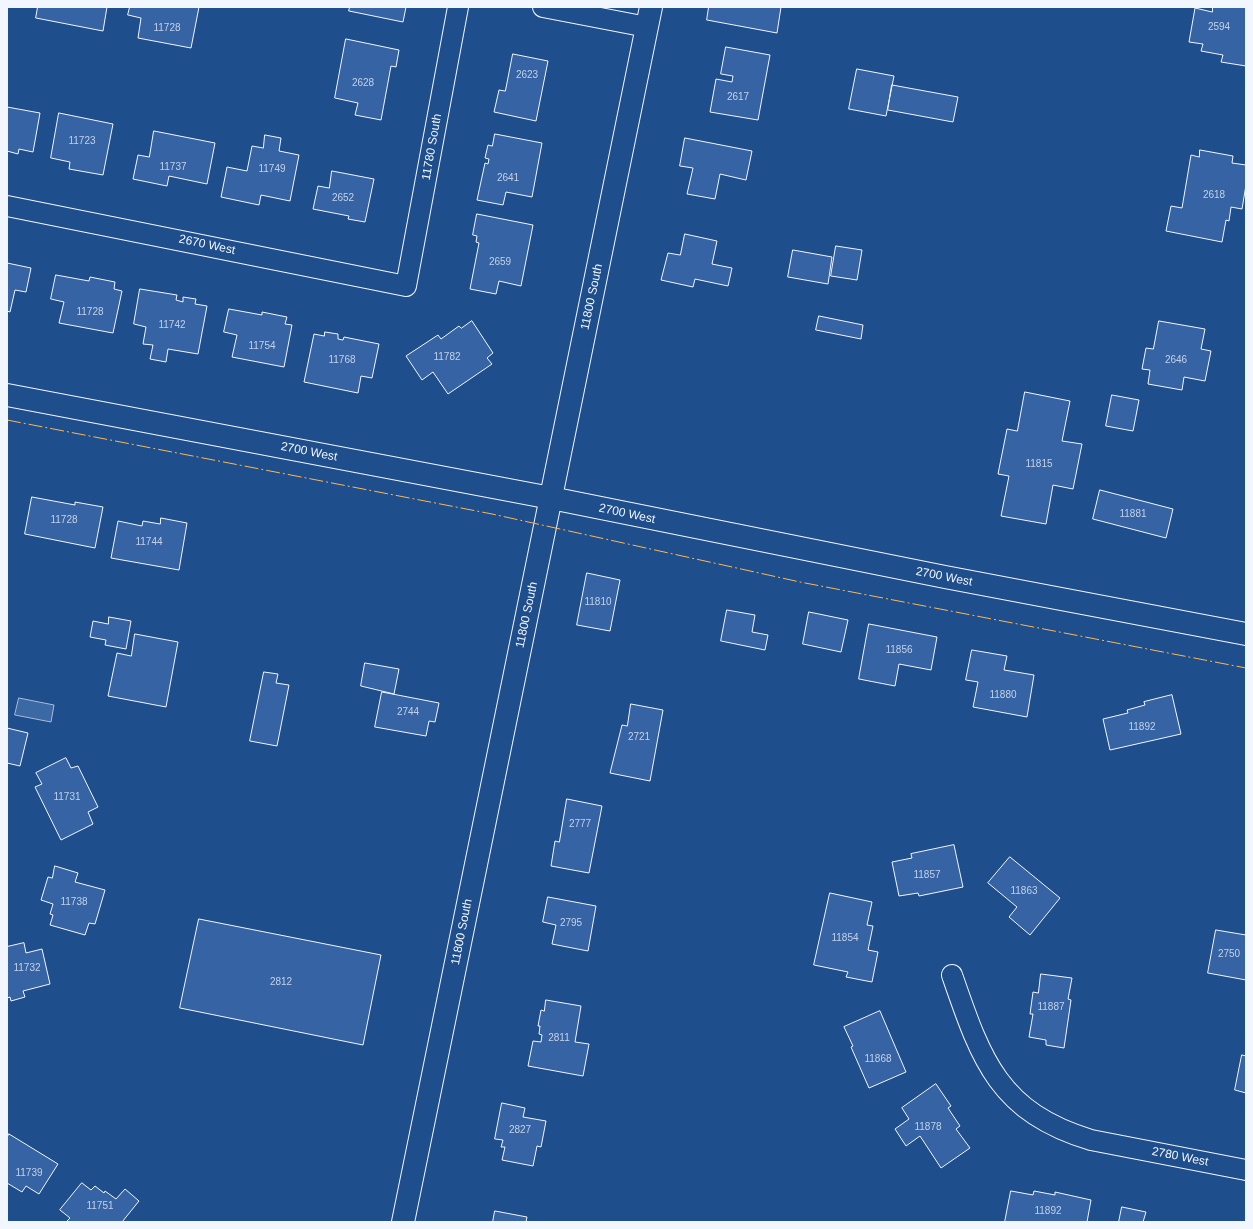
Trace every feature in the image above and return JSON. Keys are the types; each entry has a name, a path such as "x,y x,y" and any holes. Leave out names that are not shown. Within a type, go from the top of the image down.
{"main road":[{"name":"11800 South","path":"402,1222 649,17"},
{"name":"2700 West","path":"7,395 551,498 937,576 1246,634"}],"street":[{"name":"11780 South","path":"406,286 458,7"},
{"path":"543,7 649,17"},
{"name":"2670 West","path":"7,206 406,286"},
{"name":"2780 West","path":"952,975 973,1035 983,1057 995,1077 1010,1095 1028,1110 1068,1133 1114,1145 1246,1170"}],"water":[{"path":"19,698 54,705 51,722 15,715"}],"building":[{"path":"38,7 107,7 103,31 36,18"},
{"path":"130,7 199,7 191,48 138,38 141,18 128,15"},
{"path":"350,7 406,7 403,22 349,11"},
{"path":"709,7 781,7 777,33 707,20"},
{"path":"1213,7 1246,7 1246,66 1221,62 1223,55 1201,51 1203,44 1189,42 1195,8 1212,12"},
{"path":"346,39 399,50 396,67 391,66 381,120 355,115 358,103 335,98"},
{"path":"726,47 770,55 758,120 710,112 716,79 732,82 733,76 721,74"},
{"path":"513,54 548,61 536,121 494,112 499,90 505,91"},
{"path":"857,69 894,76 886,116 849,109"},
{"path":"892,85 958,97 953,122 888,110"},
{"path":"7,107 40,113 33,152 19,149 18,154 7,151"},
{"path":"59,113 113,124 103,175 69,169 70,162 51,158"},
{"path":"154,131 215,143 207,184 169,176 167,186 133,179 138,155 149,157"},
{"path":"495,134 542,143 532,197 506,192 503,205 477,200 485,163 488,164 489,159 485,158 488,145 492,146"},
{"path":"265,135 281,138 279,151 299,155 290,201 261,195 259,205 221,197 227,167 247,171 252,146 263,148"},
{"path":"685,138 752,151 746,180 720,174 715,199 687,194 693,168 680,166"},
{"path":"1200,150 1233,156 1232,163 1246,165 1246,185 1242,209 1231,207 1229,221 1226,220 1222,242 1166,231 1171,206 1182,208 1191,155 1199,157"},
{"path":"332,171 374,179 365,222 348,219 349,216 313,209 318,186 329,188"},
{"path":"477,214 533,225 521,286 499,281 496,294 470,289 479,243 476,242 477,236 473,235"},
{"path":"685,234 717,241 712,264 732,268 728,286 695,279 693,287 661,280 668,253 680,255"},
{"path":"836,246 862,250 857,280 831,276"},
{"path":"793,250 832,257 828,284 788,277"},
{"path":"7,263 31,268 26,292 15,290 10,312 7,311"},
{"path":"56,275 89,281 90,277 115,282 114,289 122,291 113,333 59,323 64,302 51,299"},
{"path":"140,289 177,295 176,300 183,302 183,297 196,299 195,304 207,306 198,354 168,349 166,362 150,359 153,345 143,344 146,327 134,324"},
{"path":"229,309 262,315 262,312 287,317 285,324 292,325 284,367 232,357 237,335 224,332"},
{"path":"819,316 863,325 861,339 816,330"},
{"path":"472,321 493,353 487,358 492,364 448,394 433,372 422,380 406,356 438,335 441,339 459,326 461,328"},
{"path":"1159,321 1205,329 1201,349 1211,351 1205,381 1184,377 1182,390 1148,384 1150,370 1142,369 1146,348 1153,349"},
{"path":"325,332 338,334 338,339 343,340 344,337 379,344 372,378 361,376 358,393 304,382 314,334 324,336"},
{"path":"1025,392 1070,401 1062,441 1082,444 1073,489 1053,485 1046,524 1001,516 1009,476 998,474 1007,429 1017,431"},
{"path":"1112,395 1139,400 1133,431 1106,426"},
{"path":"1100,490 1173,509 1166,538 1093,519"},
{"path":"32,497 75,505 75,502 103,507 95,548 25,534"},
{"path":"161,518 187,523 179,570 111,558 118,521 142,526 143,521 160,524"},
{"path":"587,573 620,580 610,631 577,625"},
{"path":"727,610 755,615 752,632 768,635 765,650 721,641"},
{"path":"809,612 848,620 841,652 803,644"},
{"path":"109,617 131,621 126,649 105,645 106,640 90,637 93,621 108,624"},
{"path":"869,624 937,637 931,670 899,664 895,686 859,679"},
{"path":"135,634 178,642 166,707 108,696 117,653 131,656"},
{"path":"972,650 1007,656 1004,670 1034,675 1027,717 973,707 978,682 966,680"},
{"path":"365,663 399,669 394,694 361,686"},
{"path":"264,672 278,674 276,683 289,685 277,746 250,741"},
{"path":"382,692 439,703 435,722 429,721 426,736 375,727"},
{"path":"1172,695 1181,734 1110,750 1103,719 1128,713 1127,710 1145,705 1144,702"},
{"path":"631,704 663,710 650,781 610,773 622,725 627,726"},
{"path":"7,728 28,733 20,766 7,763"},
{"path":"66,758 71,768 78,766 98,807 88,812 93,824 61,840 35,787 42,784 36,773"},
{"path":"567,799 602,806 589,873 551,866 555,841 559,842"},
{"path":"954,845 963,887 919,896 918,893 899,896 892,862 912,858 911,854"},
{"path":"1010,857 1060,898 1030,935 1009,917 1017,907 988,883"},
{"path":"55,866 78,873 75,882 105,890 95,924 89,923 85,935 50,925 53,915 50,914 53,904 41,900 48,877 52,878"},
{"path":"830,893 872,902 867,925 873,926 868,950 878,952 872,982 846,977 848,972 814,965"},
{"path":"548,897 596,906 588,951 552,944 556,925 543,922"},
{"path":"199,919 381,955 363,1045 180,1008"},
{"path":"1216,930 1246,935 1246,980 1208,973"},
{"path":"24,943 26,953 42,949 50,984 23,991 25,997 11,1001 10,997 7,998 7,947"},
{"path":"1041,974 1072,978 1068,999 1071,1000 1064,1048 1046,1045 1046,1040 1029,1037 1033,1014 1030,1014 1033,992 1038,993"},
{"path":"546,1000 581,1006 575,1042 589,1044 583,1076 528,1066 533,1041 541,1042 542,1035 539,1034 540,1026 538,1026 541,1010 544,1011"},
{"path":"880,1011 906,1072 869,1088 844,1027"},
{"path":"1242,1055 1246,1056 1246,1093 1235,1090"},
{"path":"936,1084 951,1106 948,1108 960,1126 956,1129 970,1148 941,1168 920,1136 906,1146 895,1129 909,1119 902,1108"},
{"path":"502,1103 525,1108 523,1117 546,1121 541,1147 537,1146 533,1166 502,1160 505,1147 501,1147 503,1140 495,1139"},
{"path":"9,1134 58,1164 39,1194 26,1186 22,1192 7,1183 7,1138"},
{"path":"82,1183 91,1190 95,1186 104,1193 105,1191 116,1199 125,1189 139,1201 122,1222 66,1222 70,1218 60,1210"},
{"path":"1011,1191 1033,1195 1034,1191 1055,1195 1055,1192 1091,1200 1087,1222 1005,1222"},
{"path":"1122,1207 1146,1212 1143,1222 1119,1222"},
{"path":"495,1211 527,1217 526,1222 493,1222"}],"power":[{"path":"7,420 492,514 800,582 1246,668"}]}
